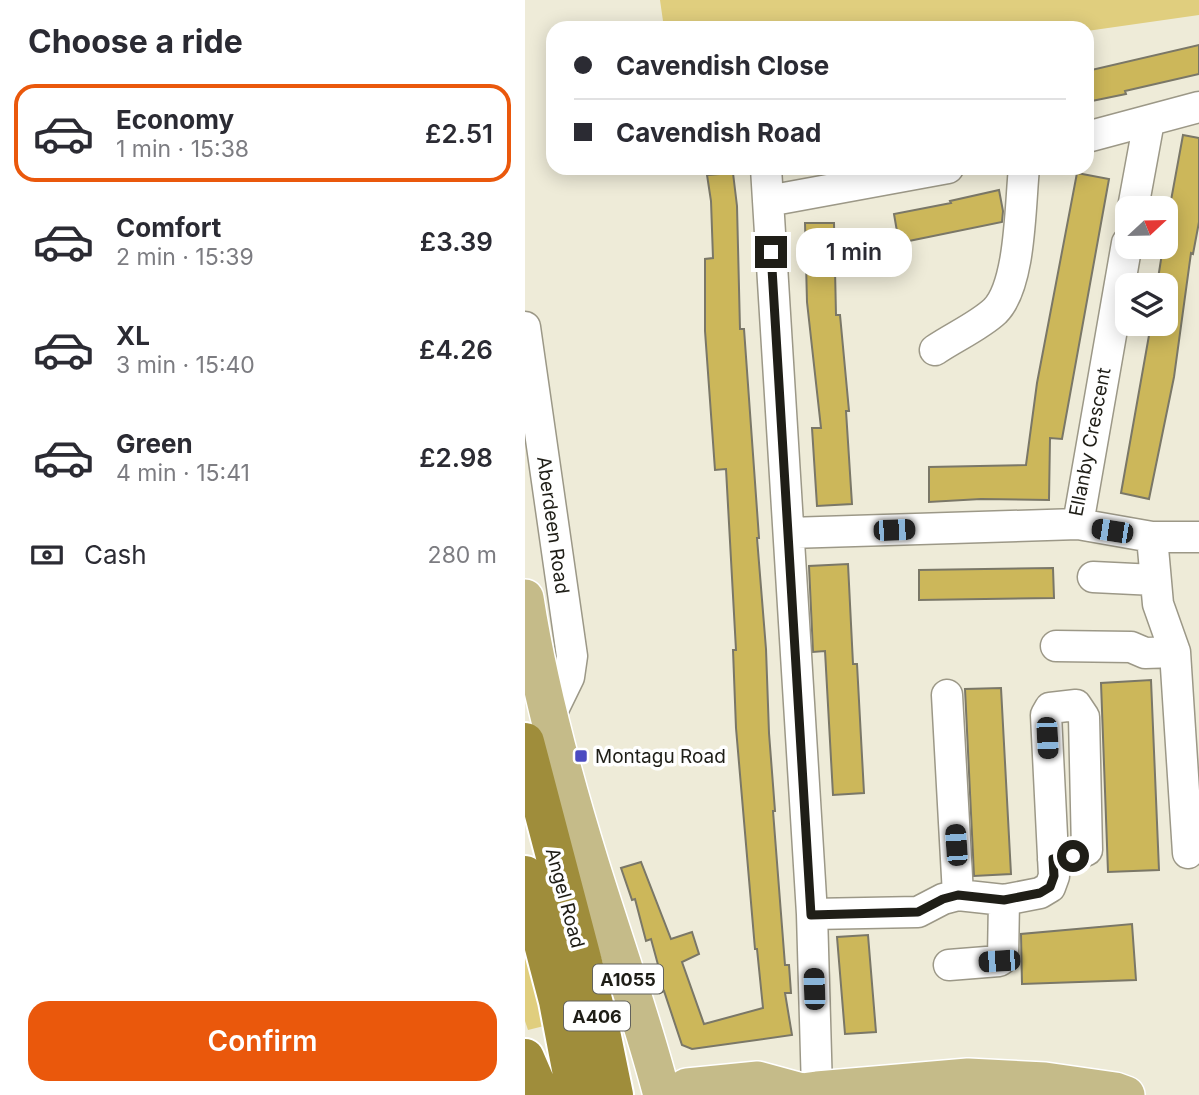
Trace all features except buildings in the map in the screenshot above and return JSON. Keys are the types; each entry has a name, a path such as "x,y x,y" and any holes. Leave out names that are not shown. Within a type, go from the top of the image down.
{"highway":[{"name":"Angel Road","path":"537,730 561,943 551,1094"},
{"name":"Angel Road","path":"525,875 561,943 600,1027 614,1095"},
{"path":"525,1058 551,1094"}],"main road":[{"name":"A1055","path":"525,597 537,730 590,864 646,1035 662,1095"},
{"path":"675,1095 687,1087 758,1080 804,1092 968,1077 1045,1081 1126,1095"}],"street":[{"path":"1094,135 1199,107"},
{"path":"1135,196 1149,121"},
{"path":"766,175 811,915 804,1092"},
{"path":"768,201 910,175"},
{"path":"935,350 994,312 1005,298 1012,280 1023,175"},
{"name":"Ellanby Crescent","path":"789,533 1078,524 1124,259"},
{"name":"Aberdeen Road","path":"525,327 572,656 569,677 537,730"},
{"path":"1078,524 1152,537 1199,537"},
{"path":"1152,537 1159,604 1175,652 1188,853"},
{"path":"1093,578 1156,580"},
{"path":"1056,646 1131,647 1145,653 1175,652"},
{"path":"947,695 958,895"},
{"path":"811,915 918,912 943,899 958,895 1004,900 1040,893 1050,887 1054,876 1053,859"},
{"path":"949,965 999,961 1003,958 1004,900"}],"shaded area":[{"path":"660,0 1199,0 1199,15 1094,30 1094,21 663,21"},
{"path":"525,940 544,1026 528,1030 525,1021"}],"place":[{"name":"Montagu Road","path":"581,756"}],"route":[{"path":"771,252 811,915 918,912 943,899 958,895 1004,900 1040,893 1050,887 1054,876 1053,859 1073,856"}]}
